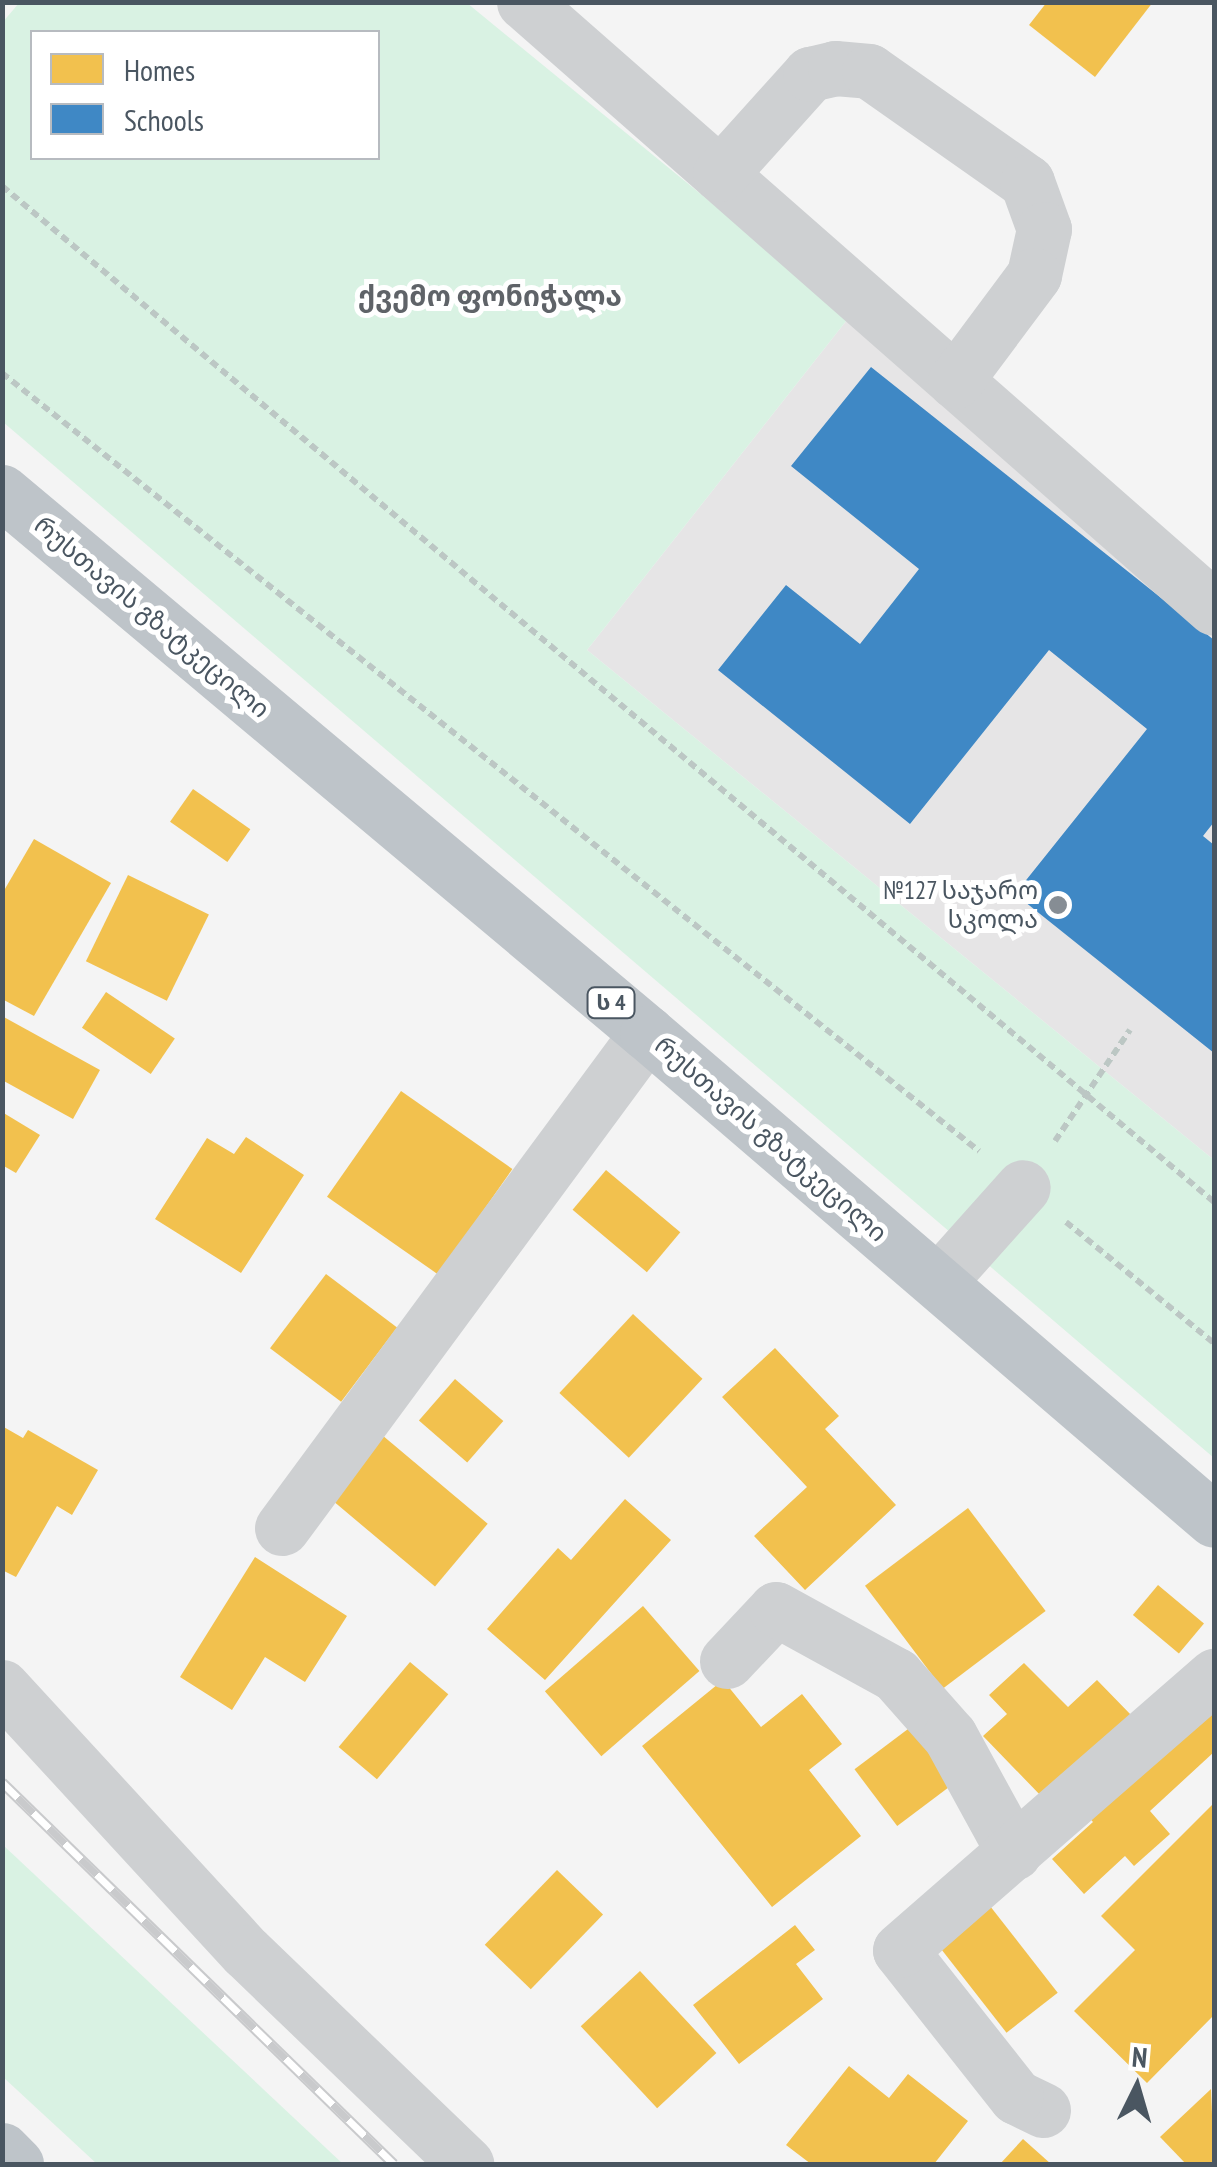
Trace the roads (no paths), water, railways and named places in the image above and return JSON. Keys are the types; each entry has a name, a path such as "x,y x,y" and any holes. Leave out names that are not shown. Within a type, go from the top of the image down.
{"highway":[{"name":"რუსთავის გზატკეცილი","path":"2,492 648,1033 1214,1520"},
{"path":"2,2150 16,2164"}],"street":[{"path":"524,2 1214,608"},
{"path":"720,174 810,74 834,68 869,70 1027,182 1044,229 1034,275 955,381"},
{"path":"282,1528 648,1033"},
{"path":"938,1282 1023,1187"},
{"path":"726,1661 776,1609 896,1675 950,1736 1014,1852"},
{"path":"1042,2110 1016,2097 900,1950 1214,1676"},
{"path":"2,1688 246,1952 466,2164"}],"railway":[{"path":"2,1782 394,2164"}],"place":[{"name":"№127 საჯარო სკოლა","path":"1058,905"}],"district":[{"name":"ქვემო ფონიჭალა","path":"490,296"}]}
